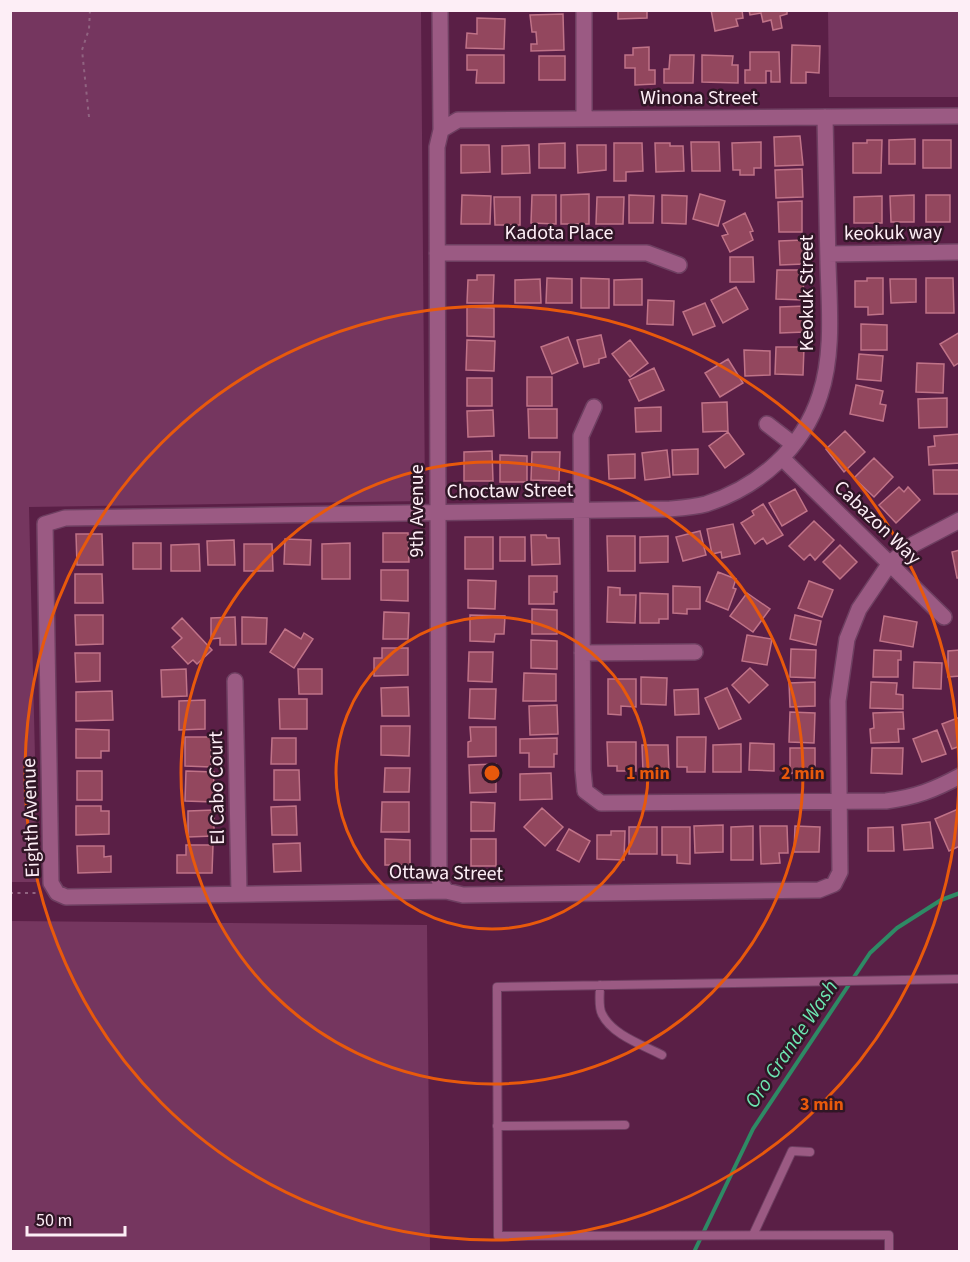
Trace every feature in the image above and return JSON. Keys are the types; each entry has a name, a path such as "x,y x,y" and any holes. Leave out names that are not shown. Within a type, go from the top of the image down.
{"street":[{"name":"9th Avenue","path":"440,10 441,130 437,147 439,880 446,891"},
{"path":"584,10 584,119"},
{"name":"Winona Street","path":"441,130 459,120 960,116"},
{"name":"Keokuk Street","path":"782,458 804,429 820,394 826,366 829,318 825,117"},
{"name":"keokuk way","path":"828,254 960,252"},
{"name":"Kadota Place","path":"437,253 647,253 679,265"},
{"path":"594,407 581,435 585,790 601,803 886,801 910,798 933,790 960,776"},
{"path":"767,424 793,444"},
{"name":"Choctaw Street","path":"45,524 65,518 670,509 705,504 741,490 761,477 782,458"},
{"name":"Cabazon Way","path":"782,458 944,616"},
{"path":"839,801 838,701 847,639 859,609 890,563 914,544 960,520"},
{"name":"Eighth Avenue","path":"45,524 51,883 57,893"},
{"path":"582,653 695,652"},
{"name":"El Cabo Court","path":"235,681 238,894"},
{"name":"Ottawa Street","path":"57,893 66,897 446,891 464,895 819,890 834,884 840,872 839,801"}],"lane":[{"path":"889,1251 889,1235 498,1236 497,987 960,979"},
{"path":"600,985 602,1015 624,1035 662,1055"},
{"path":"497,1126 625,1125"},
{"path":"753,1235 792,1151 810,1152"}],"path":[{"path":"89,117 82,50 89,29 90,10"},
{"path":"10,893 57,893"}],"shaded area":[{"path":"10,11 421,11 425,501 29,507 38,882 10,882"},
{"path":"828,11 959,11 959,97 829,97"},
{"path":"11,921 427,925 430,1251 11,1251"}],"building":[{"path":"618,10 647,10 647,18 618,19"},
{"path":"711,10 742,10 743,18 736,19 738,26 715,31"},
{"path":"749,10 787,10 787,14 780,16 782,28 773,30 771,20 763,22 761,13 750,15"},
{"path":"563,14 564,50 531,51 531,44 537,44 536,32 532,32 530,15"},
{"path":"477,18 505,19 504,49 466,48 467,33 477,34"},
{"path":"792,45 820,46 819,73 806,72 806,83 791,83"},
{"path":"649,47 649,70 655,70 655,84 635,85 635,68 625,68 625,55 633,55 633,48"},
{"path":"750,52 779,52 780,82 771,82 771,71 766,71 766,83 745,83 745,70 750,70"},
{"path":"467,55 504,55 504,83 476,83 477,70 467,70"},
{"path":"670,55 694,55 693,83 664,83 664,69 669,69"},
{"path":"702,55 733,56 732,65 738,65 738,83 702,82"},
{"path":"539,56 565,56 565,80 539,80"},
{"path":"800,136 803,165 775,166 774,137"},
{"path":"915,139 915,164 889,164 889,140"},
{"path":"867,140 882,140 881,173 853,173 853,143 867,143"},
{"path":"923,140 951,140 951,168 923,168"},
{"path":"691,142 719,142 720,171 692,171"},
{"path":"761,142 761,168 754,168 754,175 740,175 740,170 733,170 732,143"},
{"path":"565,143 565,168 539,168 539,144"},
{"path":"614,143 642,143 643,171 626,172 626,181 614,181"},
{"path":"655,143 683,146 684,171 656,172"},
{"path":"461,145 489,145 490,172 461,173"},
{"path":"529,145 530,173 502,174 502,146"},
{"path":"577,145 606,145 606,170 578,173"},
{"path":"802,169 803,197 776,198 775,170"},
{"path":"589,194 589,224 561,224 561,195"},
{"path":"700,194 725,201 718,226 693,219"},
{"path":"462,195 491,196 490,224 461,224"},
{"path":"532,195 556,195 556,224 531,223"},
{"path":"629,195 654,196 653,223 629,223"},
{"path":"662,195 687,196 686,224 662,223"},
{"path":"914,195 914,222 891,222 890,196"},
{"path":"926,195 950,195 950,222 926,222"},
{"path":"882,196 882,223 854,223 854,197"},
{"path":"494,197 520,197 520,225 495,225"},
{"path":"597,197 624,197 623,224 596,224"},
{"path":"802,201 802,232 779,232 778,202"},
{"path":"745,213 753,231 750,232 753,240 730,252 722,236 728,234 723,224"},
{"path":"803,240 804,264 780,265 779,241"},
{"path":"730,257 753,257 754,282 730,282"},
{"path":"777,270 804,270 803,300 776,299"},
{"path":"477,275 494,275 493,303 467,303 468,280 477,280"},
{"path":"547,278 572,279 572,303 546,303"},
{"path":"581,278 609,279 609,308 581,308"},
{"path":"867,278 883,278 883,314 868,315 868,307 855,307 855,281 867,281"},
{"path":"926,278 953,278 954,313 926,313"},
{"path":"540,279 541,303 515,303 515,280"},
{"path":"642,279 642,305 614,305 614,280"},
{"path":"890,279 916,279 916,302 891,303"},
{"path":"736,287 748,309 723,323 711,300"},
{"path":"648,300 674,301 673,325 647,324"},
{"path":"705,303 715,326 693,335 683,312"},
{"path":"805,306 805,332 780,333 780,307"},
{"path":"467,307 494,308 494,337 467,336"},
{"path":"861,324 887,325 887,350 861,350"},
{"path":"960,332 960,362 954,366 940,344"},
{"path":"601,335 606,357 599,359 599,363 584,367 577,340"},
{"path":"568,337 578,363 552,374 541,347"},
{"path":"467,340 495,341 494,371 466,370"},
{"path":"630,340 648,363 630,377 612,354"},
{"path":"776,347 804,347 803,375 775,374"},
{"path":"744,350 770,351 770,375 745,376"},
{"path":"859,354 883,356 881,381 857,379"},
{"path":"728,359 743,383 720,397 705,373"},
{"path":"917,363 944,364 943,393 916,392"},
{"path":"654,368 664,390 639,401 629,380"},
{"path":"527,377 552,377 552,406 527,406"},
{"path":"467,378 492,378 492,406 467,406"},
{"path":"856,385 883,391 880,404 886,405 883,421 850,414"},
{"path":"947,398 947,427 919,428 918,399"},
{"path":"727,402 728,431 703,432 702,403"},
{"path":"661,407 661,431 636,432 635,408"},
{"path":"528,409 557,409 557,438 529,438"},
{"path":"493,410 494,436 468,437 467,411"},
{"path":"845,431 865,452 844,472 826,449"},
{"path":"728,432 744,454 725,468 709,446"},
{"path":"960,434 960,463 929,465 928,447 935,446 934,436"},
{"path":"698,449 698,474 673,475 672,450"},
{"path":"667,450 670,477 645,480 642,453"},
{"path":"492,451 493,481 464,481 464,452"},
{"path":"532,452 560,452 559,481 531,480"},
{"path":"635,454 635,478 609,479 608,455"},
{"path":"500,455 527,456 527,482 500,482"},
{"path":"874,458 893,477 874,497 854,478"},
{"path":"933,470 960,470 960,494 934,494"},
{"path":"899,487 904,492 908,487 920,500 896,523 879,505"},
{"path":"795,489 807,511 782,526 769,503"},
{"path":"763,504 783,535 767,544 763,538 755,544 741,523 754,515 752,511"},
{"path":"814,521 834,540 815,560 810,554 804,560 789,546"},
{"path":"733,524 740,554 722,558 721,552 712,554 707,529"},
{"path":"700,531 706,555 683,561 676,537"},
{"path":"383,533 408,533 409,562 383,562"},
{"path":"76,534 102,534 103,565 77,565"},
{"path":"531,535 559,538 560,564 532,565"},
{"path":"607,536 635,536 635,571 608,571"},
{"path":"668,536 668,562 640,563 640,537"},
{"path":"465,537 493,537 493,569 465,569"},
{"path":"500,537 525,537 525,561 500,561"},
{"path":"285,539 311,540 310,565 284,564"},
{"path":"234,540 235,565 208,565 207,541"},
{"path":"133,543 161,543 161,569 133,569"},
{"path":"350,543 350,579 322,579 322,544"},
{"path":"199,544 200,571 171,571 171,545"},
{"path":"244,544 272,544 273,571 244,571"},
{"path":"840,545 857,562 840,579 823,562"},
{"path":"960,550 960,578 957,578 952,552"},
{"path":"381,570 408,570 408,601 381,600"},
{"path":"718,572 736,579 733,588 736,589 728,610 706,601"},
{"path":"75,574 102,574 103,603 75,603"},
{"path":"529,576 557,576 554,604 529,604"},
{"path":"468,580 496,581 495,609 468,608"},
{"path":"809,581 833,590 822,617 798,608"},
{"path":"673,586 700,587 700,609 687,609 687,614 673,613"},
{"path":"608,587 620,588 620,595 636,595 635,623 607,622"},
{"path":"640,593 668,594 668,619 659,619 659,623 640,623"},
{"path":"747,593 770,609 753,632 730,616"},
{"path":"532,609 557,610 557,634 532,634"},
{"path":"384,612 409,613 408,639 383,639"},
{"path":"75,615 103,615 103,644 76,645"},
{"path":"470,615 505,616 504,634 495,634 494,642 470,641"},
{"path":"795,615 821,621 816,645 790,639"},
{"path":"884,616 917,622 913,647 880,641"},
{"path":"235,617 236,645 220,645 220,638 211,639 211,618"},
{"path":"242,617 267,618 266,644 242,644"},
{"path":"182,618 212,650 197,664 193,660 188,664 172,647 182,638 172,628"},
{"path":"285,629 301,639 304,633 313,639 294,668 270,652"},
{"path":"747,635 772,639 767,665 742,661"},
{"path":"531,640 557,641 557,669 531,668"},
{"path":"382,648 408,648 408,675 374,676 374,658 382,658"},
{"path":"791,649 816,650 815,678 790,677"},
{"path":"874,650 901,651 901,660 898,660 898,677 873,677"},
{"path":"960,650 960,676 948,677 948,651"},
{"path":"469,652 493,652 492,682 468,681"},
{"path":"75,653 100,653 100,681 76,682"},
{"path":"914,662 942,663 941,689 913,688"},
{"path":"750,668 768,685 749,703 732,685"},
{"path":"186,669 187,696 162,697 161,670"},
{"path":"298,669 322,669 322,694 299,694"},
{"path":"524,673 556,674 556,701 523,701"},
{"path":"641,677 667,678 666,705 641,704"},
{"path":"608,679 636,679 636,707 621,706 621,715 608,714"},
{"path":"815,682 815,706 790,707 789,683"},
{"path":"871,682 897,683 896,694 903,695 903,709 870,708"},
{"path":"408,687 409,716 382,716 381,688"},
{"path":"727,688 741,719 719,729 705,698"},
{"path":"470,689 496,689 495,719 469,718"},
{"path":"698,689 699,714 675,715 674,690"},
{"path":"112,691 113,720 76,721 76,692"},
{"path":"279,699 307,699 307,729 280,729"},
{"path":"205,700 205,729 179,730 179,701"},
{"path":"557,705 558,734 530,735 529,706"},
{"path":"790,712 815,713 814,743 789,742"},
{"path":"903,712 904,729 898,729 899,742 871,743 870,729 874,728 873,713"},
{"path":"960,717 960,746 952,749 942,724"},
{"path":"381,726 410,726 409,756 381,755"},
{"path":"470,727 496,727 496,756 468,757 468,742 471,741"},
{"path":"76,729 109,730 109,751 101,751 101,758 76,758"},
{"path":"937,730 946,754 922,762 913,739"},
{"path":"185,737 211,737 211,767 185,766"},
{"path":"677,737 706,737 705,772 687,772 687,767 677,767"},
{"path":"272,738 296,738 296,764 271,764"},
{"path":"557,738 554,767 529,767 529,753 520,753 520,739"},
{"path":"607,742 636,742 636,771 617,771 617,766 608,766"},
{"path":"750,743 774,744 774,771 749,770"},
{"path":"741,744 741,772 713,772 713,745"},
{"path":"642,745 668,745 669,771 643,772"},
{"path":"790,748 815,748 815,773 790,773"},
{"path":"872,748 903,748 902,774 871,773"},
{"path":"496,764 496,792 470,793 469,765"},
{"path":"385,768 410,768 409,792 384,792"},
{"path":"274,770 299,770 300,800 274,800"},
{"path":"77,771 102,771 102,800 77,800"},
{"path":"186,771 214,772 213,802 185,801"},
{"path":"551,773 552,799 520,800 520,774"},
{"path":"382,802 409,802 409,832 381,832"},
{"path":"471,802 495,803 494,831 471,831"},
{"path":"76,806 101,806 101,811 109,811 109,834 76,835"},
{"path":"296,806 297,835 272,835 271,807"},
{"path":"542,808 563,827 545,846 524,827"},
{"path":"958,809 960,846 949,851 935,819"},
{"path":"214,810 214,836 188,837 188,811"},
{"path":"930,822 933,848 904,850 902,825"},
{"path":"723,825 723,852 695,853 694,826"},
{"path":"753,826 753,860 731,860 731,827"},
{"path":"760,826 787,826 788,853 779,853 780,863 761,864"},
{"path":"795,826 820,827 819,852 794,852"},
{"path":"629,827 657,827 657,854 629,854"},
{"path":"662,827 690,827 690,864 677,863 677,855 662,855"},
{"path":"893,827 894,851 868,851 868,828"},
{"path":"569,829 590,841 579,862 557,850"},
{"path":"611,831 625,831 624,860 597,859 597,835 611,835"},
{"path":"385,839 410,840 410,865 385,865"},
{"path":"471,839 496,839 496,866 471,866"},
{"path":"300,843 301,871 274,872 273,844"},
{"path":"186,845 213,845 212,873 177,873 177,855 186,855"},
{"path":"77,846 104,846 104,857 111,856 111,872 78,873"}],"waterway":[{"name":"Oro Grande Wash","path":"694,1252 753,1129 870,953 897,928 941,900 960,893"}]}
